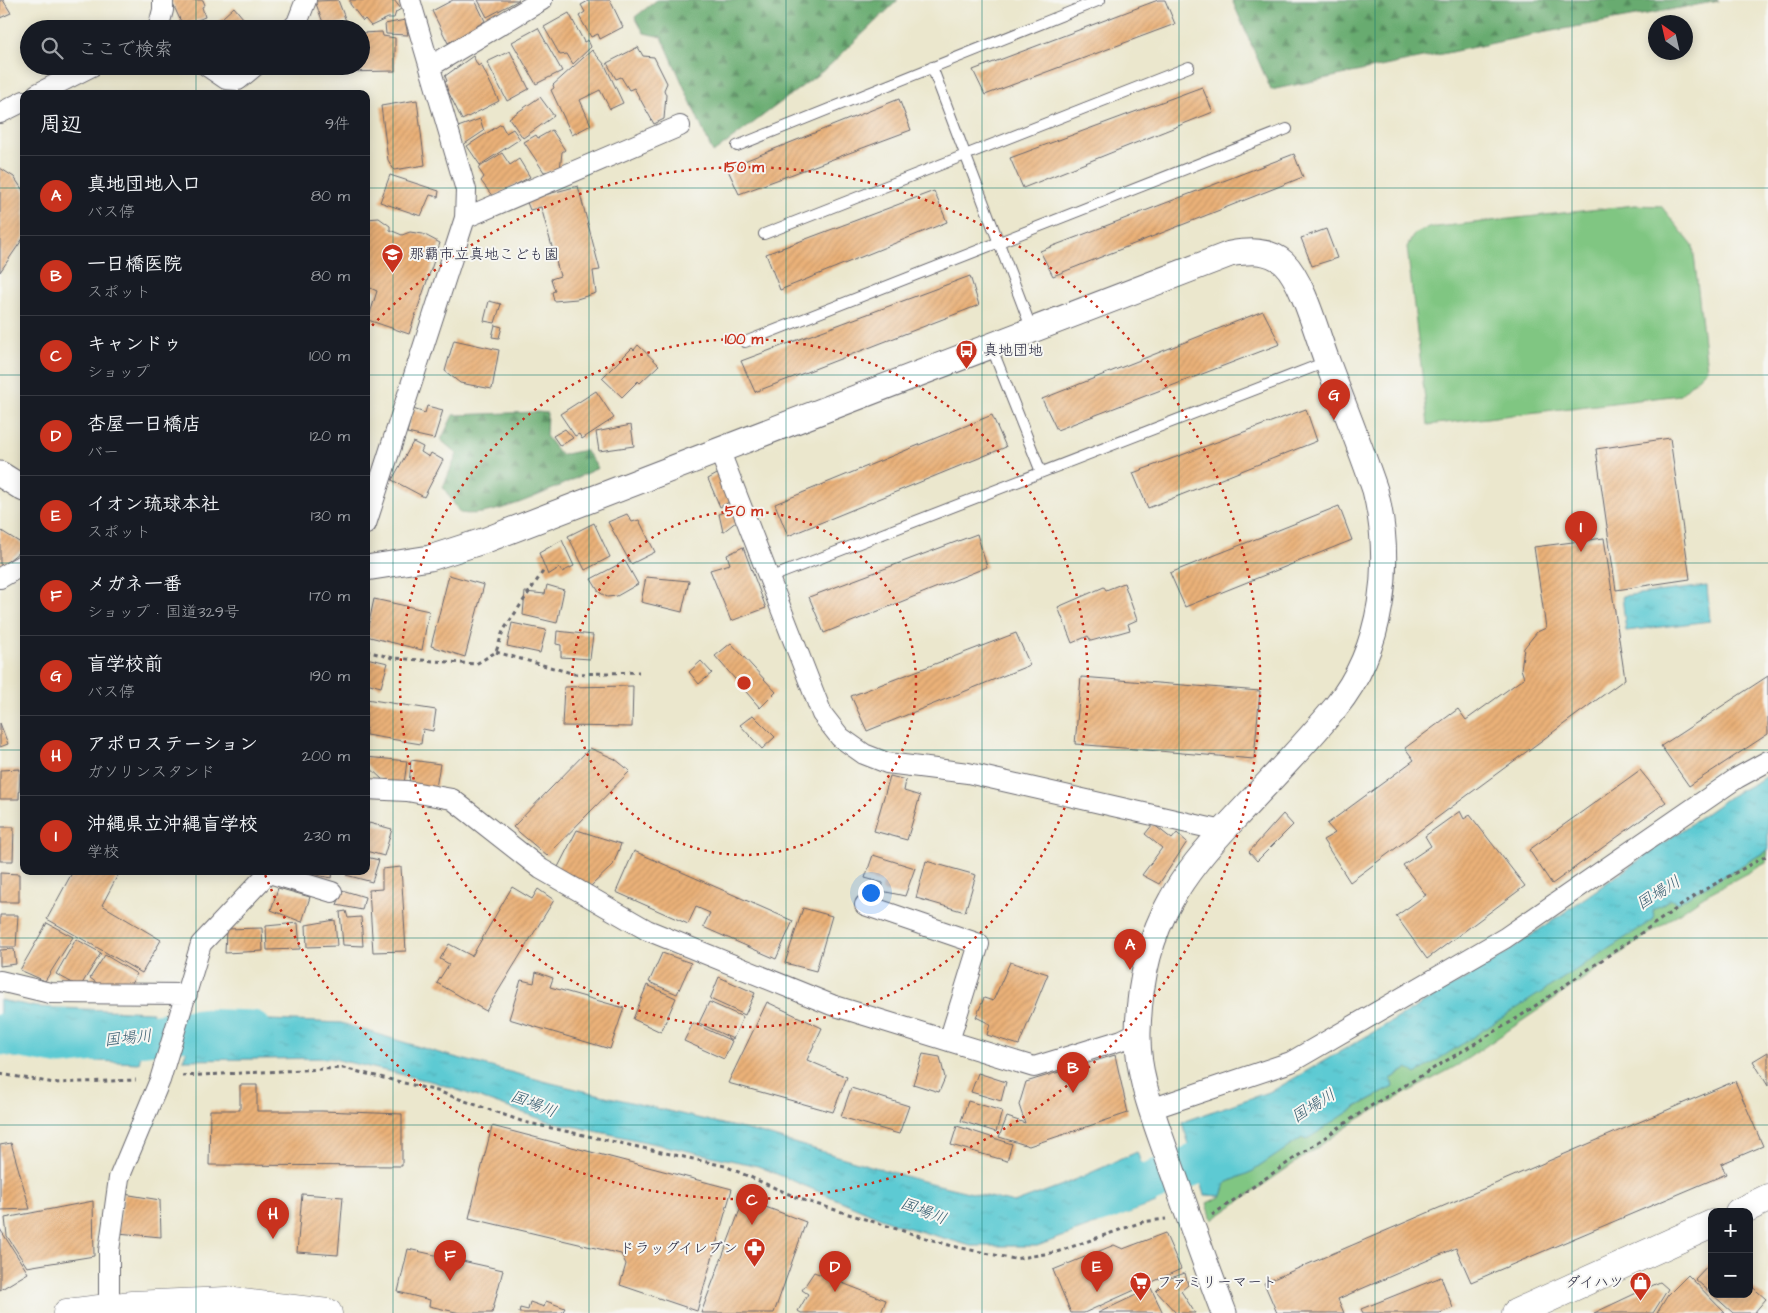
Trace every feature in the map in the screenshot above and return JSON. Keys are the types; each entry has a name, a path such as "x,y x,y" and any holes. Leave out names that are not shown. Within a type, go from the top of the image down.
{"highway":[{"path":"1747,1208 1768,1198"},
{"path":"1516,1313 1708,1226"},
{"path":"67,1313 109,1307 226,1301 328,1313"}],"street":[{"path":"161,20 164,10 163,0"},
{"path":"298,20 306,0"},
{"path":"370,512 465,218 466,190 410,0"},
{"path":"431,66 542,0"},
{"path":"45,90 74,75"},
{"path":"220,75 226,79 238,80 244,75"},
{"path":"0,113 20,103"},
{"path":"465,218 680,126"},
{"path":"370,567 430,558 486,540 720,452 1230,254 1247,251 1262,252 1283,262 1291,271 1371,479 1381,516 1384,576 1379,614 1365,654 1337,707 1223,831 1184,879 1158,926 1148,955 1141,990 1138,1032 1141,1073 1182,1215 1224,1313"},
{"path":"720,452 822,714 840,737 864,754 887,763 968,773 1223,831"},
{"path":"0,474 20,486"},
{"path":"0,578 20,566"},
{"path":"1154,1118 1291,1062 1504,938 1737,778 1768,761"},
{"path":"370,789 407,791 452,799 541,869 647,930 832,1005 1034,1067 1122,1040 1138,1032"},
{"path":"109,1307 109,1251 119,1178 160,1080 202,944 267,875"},
{"path":"279,875 332,892"},
{"path":"865,905 979,944 949,1041"},
{"path":"0,981 50,993 187,994"}],"lane":[{"path":"737,146 1100,0"},
{"path":"932,67 1032,330"},
{"path":"764,234 1189,67"},
{"path":"745,342 1287,128"},
{"path":"992,346 1041,472"},
{"path":"769,578 1327,362"}],"path":[{"path":"370,652 393,658 476,664 496,652 503,630 544,570"},
{"path":"496,652 575,674 639,672"},
{"path":"181,1077 343,1068 437,1091 524,1122 725,1166 800,1199 952,1246 1014,1260 1058,1252 1142,1222 1182,1215 1213,1214 1369,1107 1519,1017 1702,892 1768,855"},
{"path":"0,1074 55,1083 144,1080"}],"green space":[{"path":"657,0 898,0 828,67 713,153 662,37 644,33 635,17"},
{"path":"1232,0 1719,1 1541,33 1271,90"},
{"path":"1635,205 1661,206 1693,246 1707,369 1680,395 1428,425 1407,247 1414,234 1428,228"},
{"path":"547,413 546,436 561,455 585,450 598,468 511,506 475,514 460,513 443,487 457,454 441,440 453,415"},
{"path":"1768,850 1766,863 1704,896 1458,1065 1360,1118 1212,1220 1207,1203 1222,1196 1226,1183 1253,1171 1302,1137 1393,1087 1391,1079 1408,1068 1416,1073 1654,919 1653,910 1670,899 1677,903"}],"water":[{"path":"1707,586 1710,621 1626,631 1622,596"},
{"path":"1768,776 1768,850 1677,903 1670,899 1653,910 1654,919 1416,1074 1408,1068 1391,1079 1393,1087 1356,1107 1306,1140 1302,1138 1253,1171 1226,1183 1222,1196 1205,1195 1182,1122 1274,1090 1489,965 1732,795"},
{"path":"0,1000 37,1007 152,1012 139,1063 14,1057 0,1053"},
{"path":"200,1017 341,1023 439,1053 551,1083 760,1133 918,1180 1014,1203 1068,1183 1137,1152 1156,1203 1037,1246 971,1246 895,1224 758,1166 544,1120 434,1082 330,1058 183,1060"}],"building":[{"path":"0,0 3,0 11,13 0,18"},
{"path":"171,0 203,0 205,5 202,7 205,17 198,20 180,20"},
{"path":"338,0 346,20 322,20 315,1"},
{"path":"350,0 394,0 401,9 396,12 394,18 388,18 371,26 370,20 362,20 350,4"},
{"path":"453,0 475,0 485,21 448,43 432,11"},
{"path":"478,0 519,0 487,17"},
{"path":"590,0 610,0 623,27 600,39 598,34 591,37 579,16 585,12 581,5"},
{"path":"1158,0 1165,0 1175,24 985,95 973,70"},
{"path":"234,7 245,20 220,20"},
{"path":"569,13 584,42 588,40 591,47 573,64 567,54 560,55 544,27"},
{"path":"405,20 408,35 386,34 385,24"},
{"path":"538,28 562,71 536,84 512,42"},
{"path":"382,32 383,36 395,38 395,71 370,71 370,33"},
{"path":"638,47 643,56 654,57 667,83 664,90 666,95 664,119 654,124 634,88 629,90 621,77 616,79 607,63"},
{"path":"592,50 605,65 623,103 610,109 600,90 580,100 591,125 572,135 551,90 554,88 553,85"},
{"path":"510,51 529,89 507,101 487,62"},
{"path":"473,56 478,66 481,64 499,101 462,120 444,83 447,81 445,76"},
{"path":"1202,87 1213,112 1023,188 1010,158"},
{"path":"540,97 554,116 523,138 509,118"},
{"path":"899,99 911,130 739,194 727,168"},
{"path":"417,100 425,165 394,170 388,160 381,106"},
{"path":"480,119 484,131 463,145 458,127"},
{"path":"501,124 506,133 513,129 520,139 480,165 467,146"},
{"path":"552,130 565,150 562,152 560,170 544,172 524,142 536,135 538,138"},
{"path":"502,153 510,165 519,159 530,177 493,197 481,181 484,177 478,168"},
{"path":"1294,154 1303,177 1053,276 1040,251"},
{"path":"0,168 14,177 20,186 20,243 0,272"},
{"path":"390,175 439,191 438,197 430,195 421,216 380,202"},
{"path":"578,186 600,270 593,271 596,293 577,299 554,301 552,292 555,291 551,279 560,276 541,207 530,210 526,200"},
{"path":"934,191 947,222 780,290 766,254"},
{"path":"379,218 390,226 390,230 402,235 410,232 423,234 440,243 409,334 370,321 370,314 377,291 370,288 370,219"},
{"path":"1326,229 1337,258 1312,266 1301,238"},
{"path":"970,276 979,305 755,392 741,361"},
{"path":"489,301 501,304 495,323 484,321"},
{"path":"1263,311 1280,344 1057,430 1042,399"},
{"path":"495,325 502,327 499,338 492,337"},
{"path":"454,340 499,350 492,389 460,383 445,371"},
{"path":"638,345 659,365 640,383 638,381 622,397 602,378 632,348 634,350"},
{"path":"596,391 614,418 582,439 579,434 575,436 560,414"},
{"path":"427,406 443,410 434,439 407,433 413,409 425,413"},
{"path":"1306,409 1317,441 1148,508 1133,473"},
{"path":"992,415 1006,447 788,536 775,504"},
{"path":"631,425 634,446 599,451 596,432"},
{"path":"565,429 573,438 560,446 553,436"},
{"path":"1670,438 1690,579 1616,590 1596,449"},
{"path":"413,442 423,447 421,452 429,457 431,453 443,460 424,497 392,480"},
{"path":"719,473 731,501 720,507 708,479"},
{"path":"1339,506 1352,540 1185,607 1170,573"},
{"path":"733,508 737,521 723,532 719,514"},
{"path":"627,514 632,522 639,520 655,552 631,564 608,522"},
{"path":"594,523 610,557 585,570 568,536"},
{"path":"0,530 20,542 20,551 3,565 0,564"},
{"path":"977,534 987,567 824,633 809,597"},
{"path":"1604,538 1625,679 1350,882 1323,840 1335,833 1327,824 1414,760 1405,748 1458,709 1466,720 1524,678 1521,669 1524,648 1537,632 1546,628 1534,547"},
{"path":"562,540 574,566 562,572 559,568 548,575 539,553"},
{"path":"743,547 766,608 731,621 710,570 730,564 727,555"},
{"path":"625,561 638,584 617,596 607,597 599,592 591,579"},
{"path":"449,575 484,585 465,657 431,646"},
{"path":"646,577 689,581 682,612 641,602"},
{"path":"1124,583 1137,620 1128,624 1130,630 1091,641 1088,636 1072,643 1058,607 1104,587 1106,590"},
{"path":"547,585 564,590 557,623 523,615 525,592 545,594"},
{"path":"374,599 429,611 422,650 370,637 370,618"},
{"path":"512,623 546,630 540,653 507,646"},
{"path":"557,631 593,635 590,659 561,657 561,645 556,644"},
{"path":"1016,633 1030,665 867,731 851,696"},
{"path":"731,643 776,692 760,708 715,656"},
{"path":"370,659 388,663 381,687 370,684"},
{"path":"701,661 712,673 699,684 689,672"},
{"path":"1768,676 1768,734 1689,786 1661,746"},
{"path":"1081,677 1260,691 1254,759 1075,744"},
{"path":"633,686 632,727 562,726 564,687"},
{"path":"370,700 436,710 433,731 423,729 421,744 370,736"},
{"path":"753,715 775,737 762,749 740,725"},
{"path":"0,723 8,744 0,747"},
{"path":"590,748 615,759 630,771 547,856 513,827"},
{"path":"370,757 407,761 404,784 384,781 370,768"},
{"path":"411,760 440,764 436,788 409,786"},
{"path":"20,769 19,799 0,799 0,770"},
{"path":"1640,770 1666,802 1552,884 1529,850"},
{"path":"890,776 906,780 904,791 920,796 907,840 874,831"},
{"path":"1460,811 1464,819 1470,815 1525,886 1427,959 1396,916 1426,895 1403,865 1431,846 1425,836"},
{"path":"1283,814 1293,825 1257,861 1249,852"},
{"path":"370,823 392,829 384,856 370,852"},
{"path":"1153,824 1172,839 1177,833 1187,842 1159,884 1142,875 1162,848 1145,834"},
{"path":"0,827 14,827 13,861 0,861"},
{"path":"577,830 621,844 613,865 591,886 556,871"},
{"path":"634,851 793,921 776,959 703,927 710,913 696,907 688,924 616,892"},
{"path":"873,855 915,868 905,896 882,891 883,883 865,878"},
{"path":"370,858 379,860 372,882 346,875 370,875"},
{"path":"926,861 976,875 965,912 916,898"},
{"path":"401,867 406,951 373,952 369,890 382,889 382,869"},
{"path":"0,873 19,874 19,902 0,902"},
{"path":"71,875 118,875 102,905 161,940 142,973 47,919"},
{"path":"316,875 332,875 332,878"},
{"path":"512,887 532,899 538,889 554,900 486,1011 437,983 449,964 440,959 449,944 472,956"},
{"path":"278,888 310,897 302,922 271,910"},
{"path":"342,890 365,897 362,910 337,905"},
{"path":"803,908 832,916 816,971 785,963"},
{"path":"346,911 348,918 361,917 363,946 343,945 340,912"},
{"path":"0,915 18,915 16,947 0,947"},
{"path":"335,920 337,946 307,947 306,925"},
{"path":"47,923 73,937 45,981 20,970"},
{"path":"298,923 300,949 267,950 266,926"},
{"path":"262,928 263,951 225,953 226,929"},
{"path":"76,939 101,953 80,987 56,974"},
{"path":"14,949 16,964 0,966 0,950"},
{"path":"662,953 691,963 677,994 649,982"},
{"path":"105,955 137,974 128,989 108,991 90,978"},
{"path":"1010,962 1048,974 1019,1045 987,1035 990,1024 976,1017 984,998 993,1001"},
{"path":"536,972 553,978 550,987 624,1008 610,1049 509,1019 521,980 534,983"},
{"path":"719,977 755,993 745,1015 710,999"},
{"path":"647,985 676,998 661,1032 633,1019"},
{"path":"709,1002 743,1017 733,1039 699,1023"},
{"path":"767,1002 822,1028 807,1060 847,1077 833,1112 728,1083"},
{"path":"693,1023 732,1041 724,1059 684,1041"},
{"path":"1768,1052 1768,1086 1753,1061"},
{"path":"923,1054 940,1057 945,1078 939,1092 913,1084"},
{"path":"1115,1055 1128,1113 1029,1146 999,1137 1007,1117 1025,1123 1019,1105 1026,1082"},
{"path":"978,1073 1006,1082 1001,1101 971,1092"},
{"path":"1735,1081 1763,1146 1721,1164 1726,1174 1471,1282 1456,1248 1338,1299 1344,1313 1277,1313 1264,1283"},
{"path":"240,1085 257,1085 257,1111 402,1114 402,1166 209,1165 210,1110 240,1110"},
{"path":"851,1088 909,1106 899,1134 841,1117"},
{"path":"968,1101 1002,1111 996,1132 961,1121"},
{"path":"492,1126 732,1189 697,1311 620,1285 626,1264 621,1254 469,1218"},
{"path":"957,1126 1012,1144 1007,1161 951,1145"},
{"path":"11,1143 30,1209 0,1210 0,1145"},
{"path":"124,1194 160,1200 161,1237 118,1233"},
{"path":"302,1194 343,1197 338,1255 297,1252"},
{"name":"ドラッグイレブン","path":"744,1199 806,1222 774,1313 701,1313"},
{"path":"93,1201 94,1256 27,1267 7,1236 5,1218"},
{"path":"0,1229 28,1273 0,1290"},
{"path":"1165,1233 1181,1269 1084,1313 1071,1313 1053,1270 1114,1245 1123,1249"},
{"path":"408,1249 503,1270 492,1313 460,1313 429,1306 430,1300 398,1292"},
{"path":"1708,1265 1708,1290 1695,1279"},
{"path":"814,1272 886,1300 881,1313 801,1313 798,1311 808,1294 802,1290"},
{"path":"1185,1273 1188,1285 1181,1291 1195,1313 1176,1313 1156,1291 1168,1279"},
{"path":"1688,1275 1708,1296 1708,1298 1710,1298 1725,1313 1657,1313 1668,1295"},
{"path":"1441,1277 1453,1308 1440,1313 1363,1313 1361,1309"},
{"name":"ダイハツ","path":"1660,1282 1668,1289 1653,1313 1594,1313"},
{"name":"ファミリーマート","path":"1151,1288 1163,1313 1098,1313"},
{"path":"1753,1288 1766,1299 1754,1313 1733,1313 1716,1298 1753,1298"},
{"path":"546,1301 565,1308 562,1313 519,1313 520,1308 528,1310 530,1302 544,1307"}],"waterway":[{"name":"国場川","path":"0,1034 62,1045 198,1029 252,1031"},
{"name":"国場川","path":"1097,1204 1248,1143"}],"place":[{"name":"那覇市立真地こども園","path":"393,273"},
{"name":"真地団地","path":"967,369"},
{"name":"盲学校前","path":"1334,420"},
{"name":"沖縄県立沖縄盲学校","path":"1581,552"},
{"name":"真地団地入口","path":"1130,970"},
{"name":"一日橋医院","path":"1073,1093"},
{"name":"キャンドゥ","path":"752,1225"},
{"name":"アポロステーション","path":"273,1239"},
{"name":"ドラッグイレブン","path":"754,1267"},
{"name":"メガネ一番","path":"450,1281"},
{"name":"杏屋一日橋店","path":"835,1292"},
{"name":"イオン琉球本社","path":"1097,1292"},
{"name":"ファミリーマート","path":"1141,1301"},
{"name":"ダイハツ","path":"1640,1301"}]}
